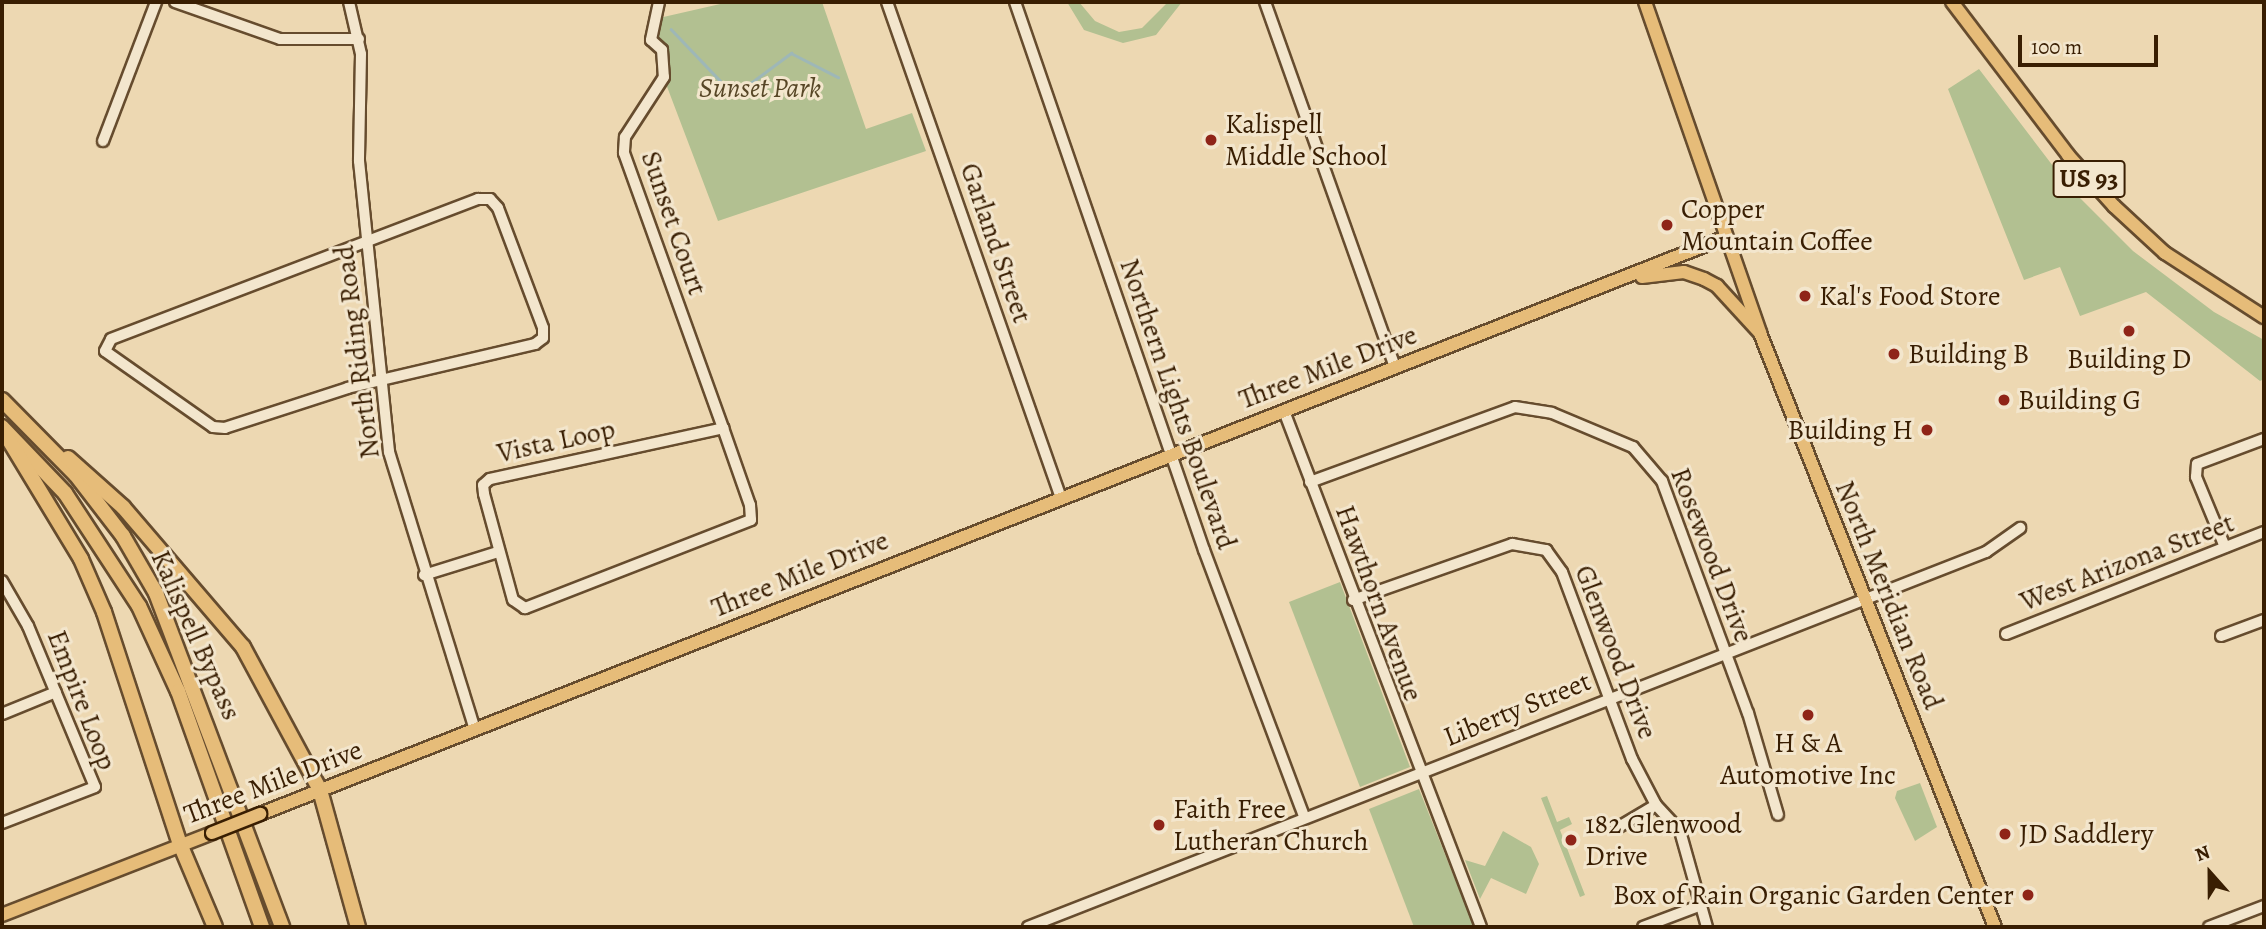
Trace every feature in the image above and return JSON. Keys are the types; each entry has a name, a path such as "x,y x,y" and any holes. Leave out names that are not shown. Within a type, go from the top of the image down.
{"highway":[{"name":"Kalispell Bypass","path":"2,400 52,448 123,536 156,593 282,927"},
{"name":"Kalispell Bypass","path":"2,429 65,493 139,606 178,691 262,927"},
{"path":"2,429 40,485 86,569 180,844 215,927"},
{"path":"52,448 84,469 123,507 243,647 320,790 358,927"}],"main road":[{"name":"North Meridian Road","path":"1645,2 1760,333 1995,927"},
{"name":"US 93","path":"1952,2 2068,155 2114,206 2165,253 2264,317"},
{"name":"Three Mile Drive","path":"2,915 1726,237"},
{"name":"Three Mile Drive","path":"1618,281 1684,272 1704,279 1717,286 1760,333"}],"street":[{"path":"103,141 156,2"},
{"path":"174,2 279,39 359,39"},
{"name":"North Riding Road","path":"349,2 359,39 357,134 389,452 424,575 475,729"},
{"name":"Sunset Court","path":"659,2 651,40 662,50 664,77 625,137 624,153 723,428"},
{"name":"Garland Street","path":"887,2 1061,498"},
{"name":"Northern Lights Boulevard","path":"1014,2 1171,455 1305,818"},
{"path":"1265,2 1395,368"},
{"path":"490,199 498,208 544,333 535,344 380,380 247,423 213,427 105,351 111,339 366,242 490,199"},
{"name":"Rosewood Drive","path":"1310,482 1506,408 1534,408 1607,433 1640,453 1658,473 1726,652 1778,815"},
{"name":"Hawthorn Avenue","path":"1284,411 1419,774 1481,927"},
{"name":"Vista Loop","path":"723,428 751,520 525,608 513,600 498,552 483,485 490,479 723,428"},
{"path":"2225,547 2196,477 2197,464 2264,439"},
{"name":"Liberty Street","path":"1028,927 1609,697 1986,552 2020,528"},
{"name":"West Arizona Street","path":"2006,634 2264,532"},
{"name":"Glenwood Drive","path":"1353,600 1512,544 1538,545 1562,572 1609,697 1656,805 1680,831 1707,927"},
{"path":"424,575 498,552"},
{"name":"Empire Loop","path":"2,581 15,601 95,786 2,823"},
{"path":"2,606 15,601"},
{"path":"2221,636 2264,620"},
{"path":"2,714 56,692"},
{"path":"1617,828 1656,805"},
{"path":"1643,927 1699,906"},
{"path":"2209,927 2264,906"}],"green space":[{"name":"Sunset Park","path":"729,2 822,2 866,129 912,113 926,151 718,221 666,84 670,63 658,38 659,18"},
{"path":"1067,2 1079,2 1095,21 1119,32 1142,28 1168,2 1182,2 1156,35 1123,43 1084,30"},
{"path":"1979,69 2069,187 2133,251 2214,312 2264,340 2264,379 2260,381 2146,292 2080,316 2060,267 2024,280 1948,89"},
{"path":"1340,582 1410,767 1360,787 1289,602"},
{"path":"1920,783 1937,827 1915,841 1895,798 1897,791"},
{"path":"1419,789 1474,927 1414,927 1369,809"},
{"path":"1547,796 1557,822 1569,817 1572,824 1560,830 1585,895 1580,897 1541,798"},
{"path":"1503,831 1531,847 1539,864 1526,894 1491,878 1480,899 1465,860 1485,866"}],"waterway":[{"path":"671,29 729,90 752,82 791,53 838,77"}],"place":[{"name":"Kalispell Middle School","path":"1211,140"},
{"name":"Copper Mountain Coffee","path":"1667,225"},
{"name":"Kal's Food Store","path":"1805,296"},
{"name":"Building D","path":"2129,331"},
{"name":"Building B","path":"1894,354"},
{"name":"Building G","path":"2004,400"},
{"name":"Building H","path":"1927,430"},
{"name":"H & A Automotive Inc","path":"1808,715"},
{"name":"Faith Free Lutheran Church","path":"1159,825"},
{"name":"JD Saddlery","path":"2005,834"},
{"name":"182 Glenwood Drive","path":"1571,840"},
{"name":"Box of Rain Organic Garden Center","path":"2028,895"}]}
